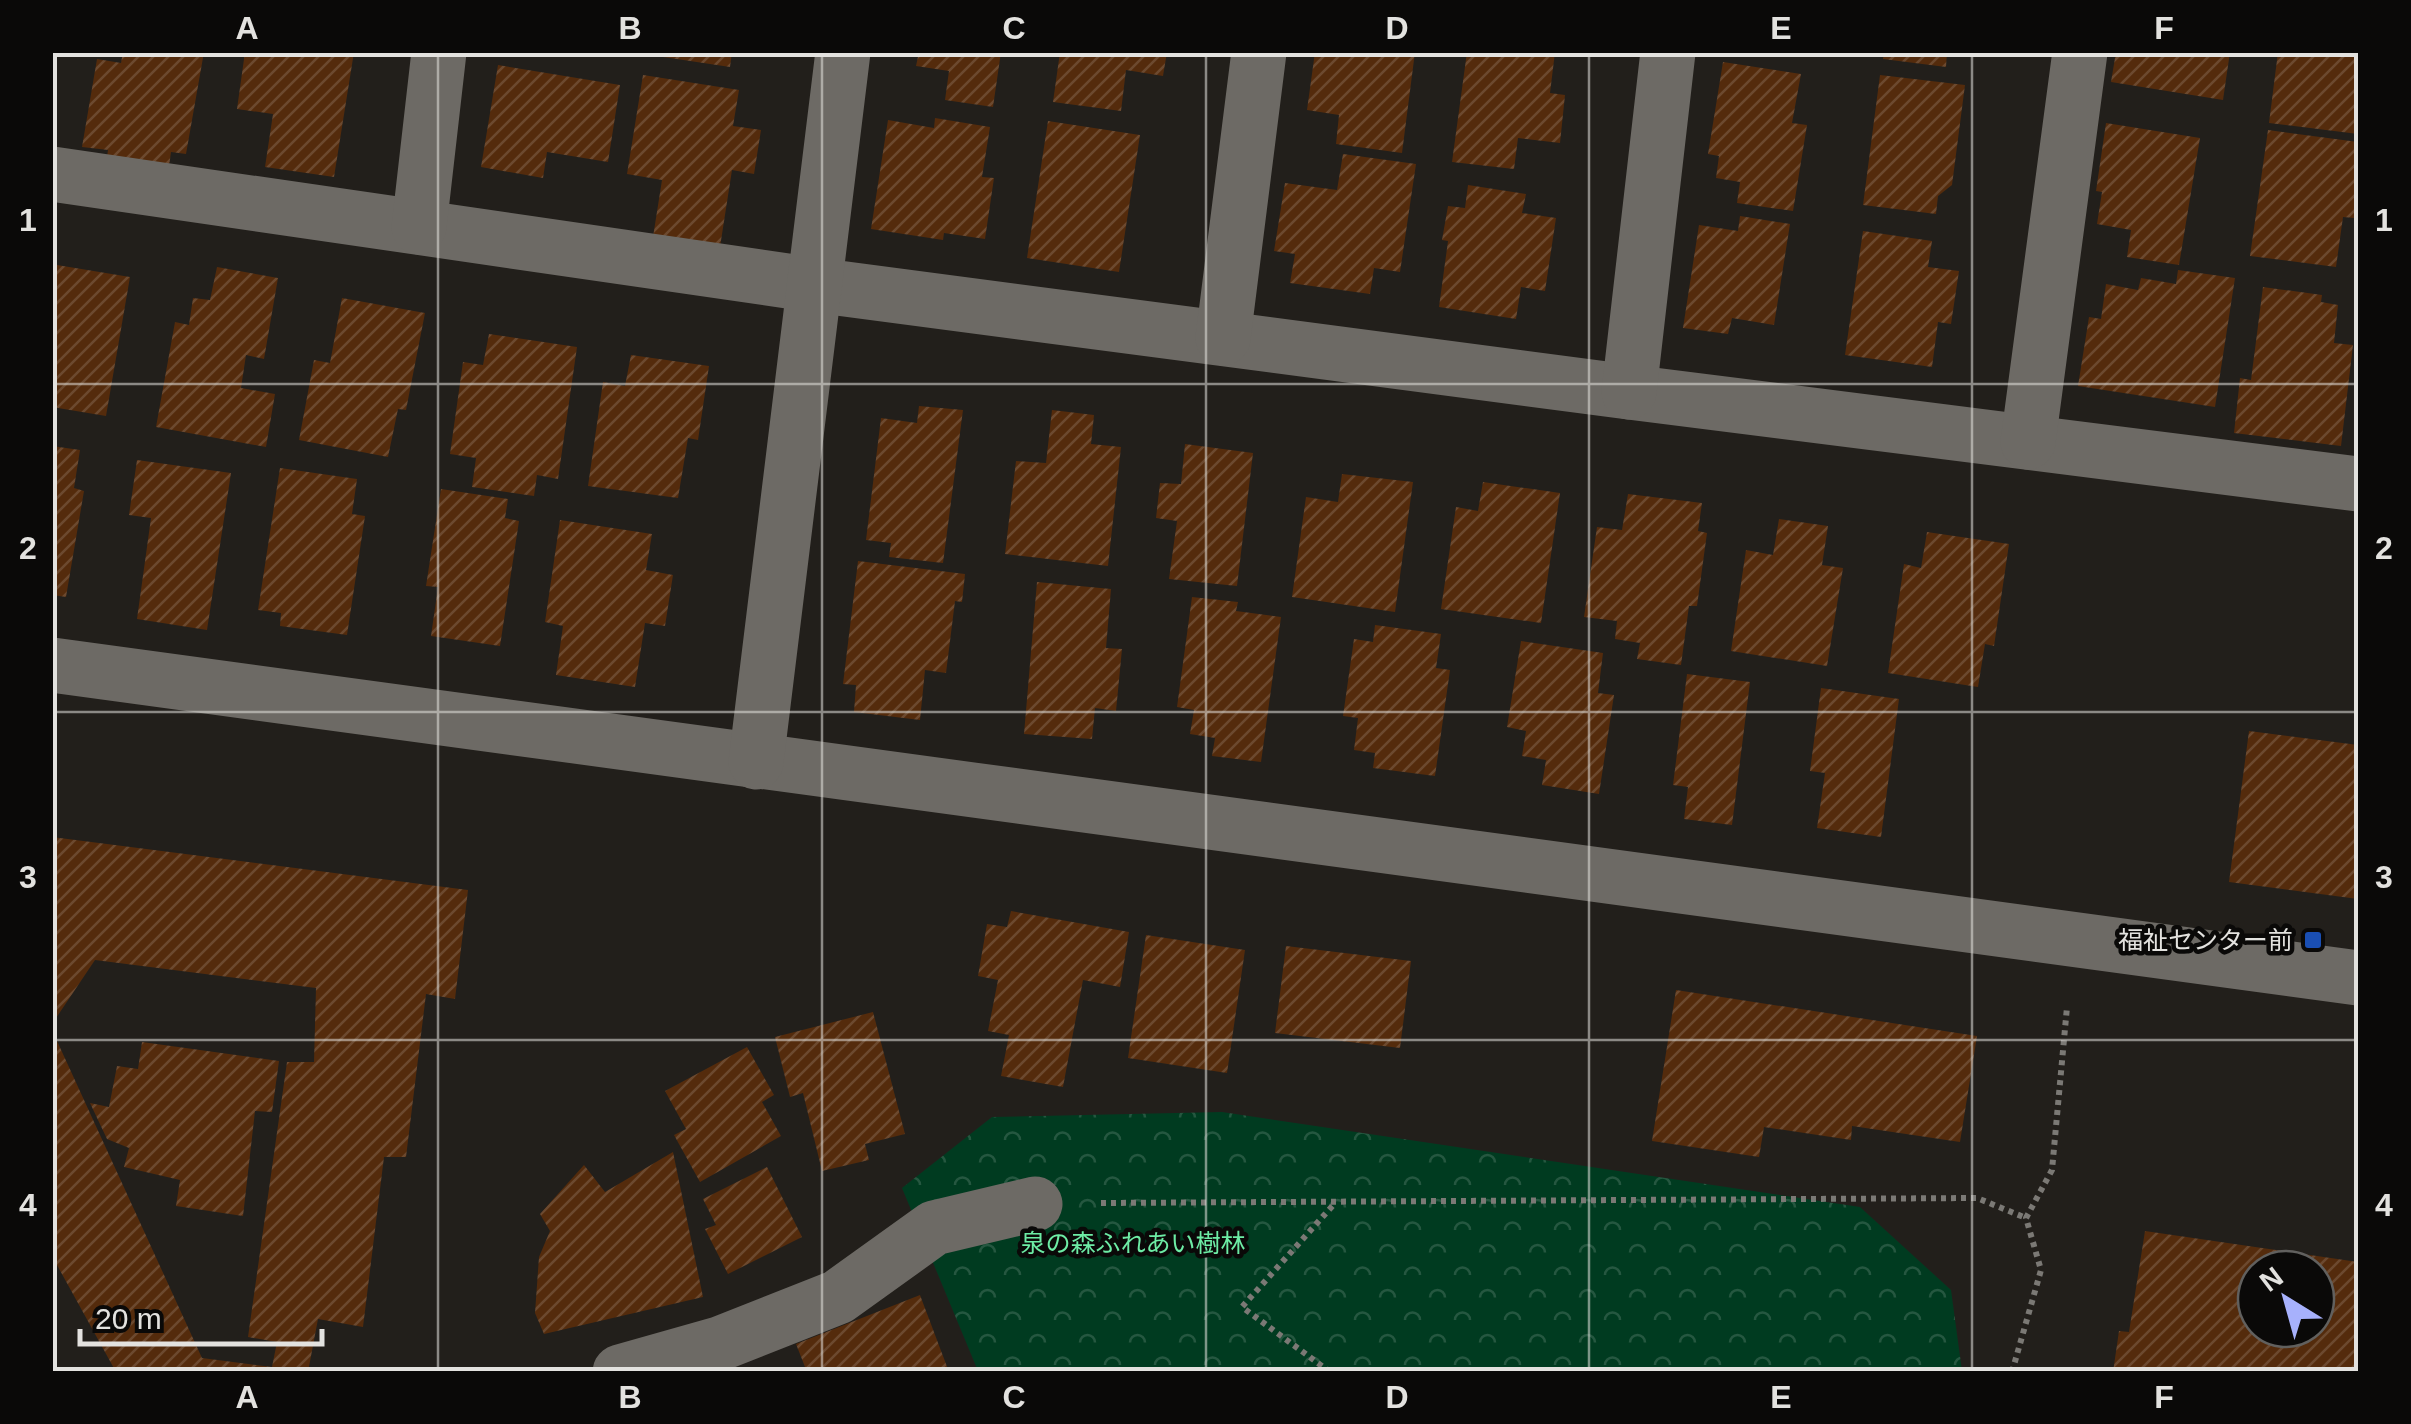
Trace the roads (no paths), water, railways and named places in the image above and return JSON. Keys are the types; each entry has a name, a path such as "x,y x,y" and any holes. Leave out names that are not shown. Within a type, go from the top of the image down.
{"street":[{"path":"419,227 439,52"},
{"path":"756,762 843,52"},
{"path":"1223,338 1259,52"},
{"path":"1629,392 1668,52"},
{"path":"2028,442 2080,52"},
{"path":"52,174 814,285 2358,484"},
{"path":"52,666 2358,978"},
{"path":"620,1372 726,1358 838,1297 934,1228 1035,1204"}],"place":[{"name":"福祉センター前","path":"2313,940"}],"park label":[{"name":"泉の森ふれあい樹林","path":"1133,1243"}]}
